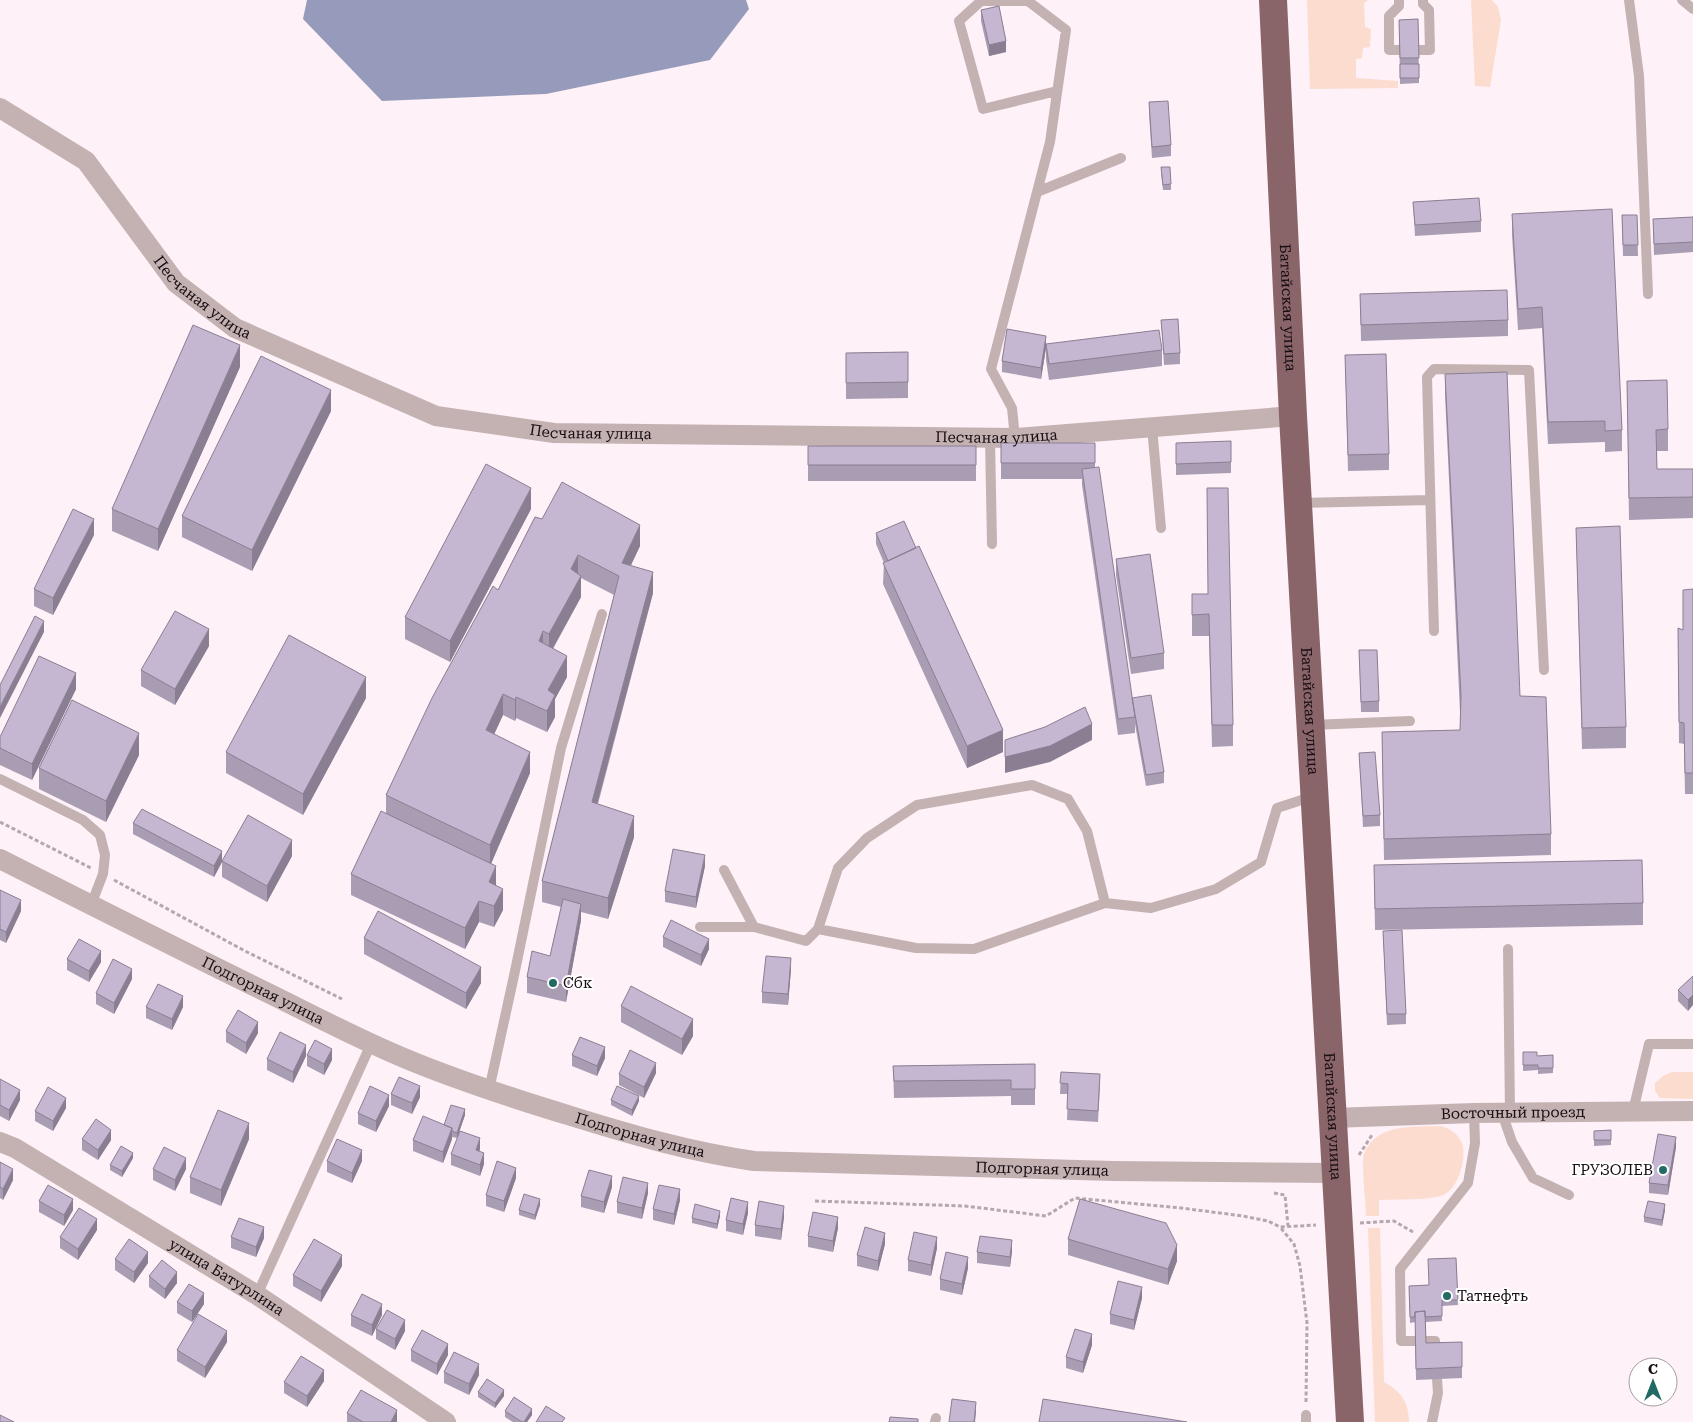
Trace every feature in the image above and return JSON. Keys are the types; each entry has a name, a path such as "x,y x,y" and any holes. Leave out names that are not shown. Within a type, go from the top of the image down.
{"highway":[{"name":"Батайская улица","path":"1273,0 1293,416 1332,1118 1348,1168 1350,1422"}],"street":[{"name":"Песчаная улица","path":"0,108 86,161 176,284 235,328 436,416 554,432 1015,438 1293,416"},
{"name":"Подгорная улица","path":"0,859 371,1044 404,1058 489,1090 639,1137 713,1155 754,1161 1114,1171 1348,1168"},
{"name":"Восточный проезд","path":"1332,1118 1474,1113 1693,1111"},
{"name":"улица Батурлина","path":"0,1142 15,1148 257,1295 446,1422"}],"lane":[{"path":"1399,0 1399,6 1389,16 1390,50 1400,50"},
{"path":"1418,50 1430,50 1429,10 1423,4 1423,0"},
{"path":"1629,0 1639,76 1648,294"},
{"path":"1682,0 1693,9"},
{"path":"1015,438 1012,408 991,369 1050,142 1066,30 1028,1 981,1 959,22 983,109 1057,91"},
{"path":"1037,192 1121,158"},
{"path":"1434,631 1427,377 1434,369 1529,370 1544,670"},
{"path":"1152,427 1161,528"},
{"path":"990,438 992,544"},
{"path":"1298,503 1430,500"},
{"path":"489,1090 561,748 602,614"},
{"path":"1310,725 1410,721"},
{"path":"0,779 83,820 100,835 105,855 103,874 91,905"},
{"path":"700,927 754,927 806,941 818,929 838,868 867,838 917,805 1032,785 1068,799 1087,831 1105,902"},
{"path":"818,929 916,948 974,949 1105,902 1150,908 1216,889 1261,862 1277,808 1315,796"},
{"path":"724,870 754,927"},
{"path":"1508,949 1506,1113 1512,1142 1533,1178 1569,1195"},
{"path":"257,1295 371,1044"},
{"path":"1633,1112 1649,1044 1693,1044"},
{"path":"1415,1341 1401,1341 1400,1269 1468,1183 1475,1143 1474,1113"},
{"path":"1426,1341 1435,1341 1436,1353"},
{"path":"1432,1422 1438,1393 1437,1379"}],"path":[{"path":"0,822 103,874 245,951 342,999"},
{"path":"1348,1168 1371,1137 1384,1127 1384,1116"},
{"path":"815,1201 965,1206 1046,1216 1075,1198 1243,1216 1268,1221 1280,1227"}],"shaded area":[{"path":"1307,0 1368,0 1364,3 1365,27 1371,29 1370,47 1363,48 1362,58 1356,59 1356,78 1398,81 1398,88 1310,89"},
{"path":"1471,0 1492,0 1498,7 1501,20 1490,87 1475,86"},
{"path":"1672,1072 1693,1072 1693,1099 1660,1098 1655,1091 1655,1083 1663,1076"},
{"path":"1440,1126 1455,1133 1463,1147 1461,1170 1450,1190 1445,1194 1432,1198 1379,1200 1379,1216 1366,1216 1363,1158 1370,1144 1377,1137 1396,1129"},
{"path":"1368,1228 1380,1228 1384,1382 1395,1389 1403,1398 1409,1415 1409,1422 1375,1422"}],"water":[{"path":"307,0 746,0 749,9 710,60 546,94 382,101 303,19"}],"building":[{"path":"999,6 1006,41 989,45 981,10"},
{"path":"1418,19 1419,58 1400,58 1399,20"},
{"path":"1400,64 1419,64 1419,78 1400,78"},
{"path":"1168,101 1171,145 1152,147 1149,102"},
{"path":"1161,167 1170,167 1171,184 1163,185"},
{"path":"1479,198 1481,221 1415,225 1413,202"},
{"path":"1612,209 1622,430 1605,431 1605,421 1548,422 1542,307 1518,309 1512,214"},
{"path":"1622,215 1637,215 1638,245 1623,245"},
{"path":"1693,217 1693,242 1654,244 1653,219"},
{"path":"1507,290 1508,320 1361,325 1360,294"},
{"path":"1178,319 1180,353 1164,354 1161,320"},
{"path":"193,325 240,345 158,529 112,509"},
{"path":"1007,329 1046,336 1041,368 1002,361"},
{"path":"1159,330 1162,350 1049,364 1046,344"},
{"path":"908,352 908,382 846,383 846,353"},
{"path":"1386,354 1389,454 1348,455 1345,355"},
{"path":"261,356 331,390 252,550 182,516"},
{"path":"1507,372 1520,696 1546,697 1551,834 1384,839 1382,732 1460,730 1461,696 1445,374"},
{"path":"1667,380 1668,429 1656,430 1657,469 1693,469 1693,497 1629,498 1627,381"},
{"path":"1231,441 1231,462 1176,464 1176,443"},
{"path":"1001,443 1095,443 1095,463 1001,463"},
{"path":"808,446 976,446 976,465 808,465"},
{"path":"486,464 531,488 450,641 405,617"},
{"path":"1099,467 1135,717 1118,719 1082,469"},
{"path":"562,482 640,525 622,563 653,572 592,802 634,816 608,898 542,881 619,576 578,555 571,569 581,576 549,634 543,631 539,641 567,656 548,690 555,695 547,711 516,697 515,700 503,694 486,730 530,752 490,845 386,795 432,698 493,586 498,590 535,517 542,519"},
{"path":"1207,488 1228,488 1233,725 1212,725 1209,614 1192,615 1192,594 1208,594"},
{"path":"73,509 94,519 53,598 34,589"},
{"path":"904,521 916,548 888,561 876,533"},
{"path":"1620,526 1626,727 1582,728 1576,528"},
{"path":"919,546 1003,730 967,746 883,563"},
{"path":"1150,554 1164,653 1131,658 1116,559"},
{"path":"1693,589 1693,773 1685,773 1684,723 1679,722 1678,628 1683,630 1683,590"},
{"path":"175,611 209,629 175,689 141,670"},
{"path":"35,616 44,621 0,707 0,685"},
{"path":"289,635 366,677 303,794 226,752"},
{"path":"1359,650 1377,650 1379,701 1361,702"},
{"path":"39,656 76,673 32,764 0,748 0,737"},
{"path":"1151,695 1164,772 1146,775 1132,698"},
{"path":"72,700 139,733 106,801 39,768"},
{"path":"1085,707 1092,724 1050,746 1005,757 1005,740 1045,727"},
{"path":"1375,752 1380,815 1363,816 1359,753"},
{"path":"142,809 222,851 214,866 133,823"},
{"path":"381,811 496,866 489,882 503,889 494,906 479,901 465,928 351,874"},
{"path":"248,815 292,840 267,886 222,861"},
{"path":"673,849 705,855 696,897 665,891"},
{"path":"1642,860 1643,903 1375,909 1374,865"},
{"path":"0,890 21,900 6,932 0,929"},
{"path":"563,899 581,904 566,986 527,977 532,951 550,956"},
{"path":"378,911 481,967 466,993 364,938"},
{"path":"671,920 709,939 701,955 663,937"},
{"path":"1402,930 1406,1014 1387,1014 1383,931"},
{"path":"79,939 101,951 89,971 67,959"},
{"path":"766,956 791,958 788,994 762,992"},
{"path":"113,959 132,969 114,1003 96,993"},
{"path":"1693,976 1693,995 1688,1000 1678,990"},
{"path":"158,984 183,996 172,1019 146,1007"},
{"path":"631,986 693,1019 682,1039 621,1006"},
{"path":"238,1010 258,1022 246,1043 226,1031"},
{"path":"280,1032 306,1045 293,1072 267,1059"},
{"path":"580,1037 605,1047 597,1066 572,1055"},
{"path":"315,1040 332,1049 324,1064 307,1055"},
{"path":"630,1050 656,1063 644,1087 619,1074"},
{"path":"1523,1052 1537,1052 1537,1056 1553,1055 1553,1068 1523,1065"},
{"path":"1035,1064 1035,1089 1011,1089 1011,1080 894,1081 893,1066"},
{"path":"1061,1072 1100,1074 1098,1111 1067,1109 1068,1084 1060,1083"},
{"path":"399,1077 420,1086 412,1103 391,1094"},
{"path":"0,1079 20,1090 9,1110 0,1105"},
{"path":"370,1086 389,1095 376,1121 358,1113"},
{"path":"617,1086 639,1096 632,1110 611,1100"},
{"path":"48,1087 66,1098 53,1121 35,1111"},
{"path":"451,1105 465,1109 457,1133 452,1131 452,1128 444,1125"},
{"path":"218,1110 249,1123 221,1190 190,1177"},
{"path":"423,1116 452,1128 443,1152 413,1140"},
{"path":"96,1119 111,1130 98,1150 82,1139"},
{"path":"1611,1130 1611,1140 1594,1140 1594,1131"},
{"path":"460,1131 480,1138 476,1150 484,1153 480,1165 451,1154"},
{"name":"ГРУЗОЛЕВ","path":"1658,1134 1676,1137 1668,1185 1649,1183"},
{"path":"337,1139 362,1150 352,1173 327,1161"},
{"path":"121,1146 133,1153 122,1171 110,1165"},
{"path":"164,1147 186,1158 175,1180 153,1169"},
{"path":"497,1161 516,1168 504,1201 486,1195"},
{"path":"0,1162 13,1169 3,1189 0,1187"},
{"path":"589,1170 612,1176 604,1202 581,1196"},
{"path":"623,1177 648,1183 642,1208 617,1202"},
{"path":"48,1185 73,1199 64,1215 39,1201"},
{"path":"659,1185 680,1189 674,1214 653,1209"},
{"path":"524,1194 540,1199 535,1215 519,1210"},
{"path":"731,1198 748,1202 743,1224 726,1220"},
{"path":"1080,1199 1166,1223 1177,1245 1168,1269 1068,1239"},
{"path":"759,1201 784,1206 781,1229 755,1225"},
{"path":"1648,1201 1665,1204 1662,1220 1644,1217"},
{"path":"695,1204 720,1211 717,1224 692,1218"},
{"path":"79,1208 97,1219 78,1249 60,1237"},
{"path":"813,1212 838,1217 833,1241 808,1236"},
{"path":"239,1218 264,1227 256,1247 231,1237"},
{"path":"865,1227 885,1233 878,1261 857,1255"},
{"path":"914,1232 937,1237 931,1265 908,1260"},
{"path":"980,1236 1012,1240 1010,1257 977,1252"},
{"path":"129,1239 148,1252 134,1272 115,1259"},
{"path":"314,1239 342,1255 321,1291 293,1275"},
{"path":"946,1252 968,1257 962,1284 940,1279"},
{"path":"1456,1258 1458,1300 1442,1300 1442,1316 1425,1317 1425,1311 1415,1312 1415,1317 1410,1317 1409,1286 1429,1285 1428,1259"},
{"path":"162,1260 177,1272 165,1289 149,1276"},
{"path":"1118,1281 1142,1287 1134,1320 1110,1314"},
{"path":"189,1284 204,1293 192,1311 177,1302"},
{"path":"362,1294 382,1304 372,1325 351,1315"},
{"path":"387,1310 405,1320 395,1339 376,1329"},
{"path":"1425,1311 1426,1343 1462,1342 1462,1367 1416,1369 1415,1312"},
{"path":"198,1314 227,1331 205,1367 177,1350"},
{"path":"1075,1329 1092,1334 1083,1362 1066,1357"},
{"path":"422,1330 448,1344 437,1364 411,1350"},
{"path":"454,1352 479,1364 469,1384 444,1372"},
{"path":"301,1356 324,1370 307,1396 284,1382"},
{"path":"487,1379 504,1390 495,1403 478,1392"},
{"path":"361,1390 397,1410 391,1422 363,1422 347,1413"},
{"path":"514,1397 532,1409 524,1422 505,1411"},
{"path":"952,1399 976,1402 974,1422 949,1422"},
{"path":"1043,1399 1187,1422 1039,1422"},
{"path":"546,1406 565,1418 562,1422 536,1422"},
{"path":"0,1415 14,1422 0,1422"},
{"path":"890,1417 918,1419 918,1422 889,1422"}],"place":[{"name":"Сбк","path":"553,983"},
{"name":"ГРУЗОЛЕВ","path":"1663,1170"},
{"name":"Татнефть","path":"1447,1296"}]}
